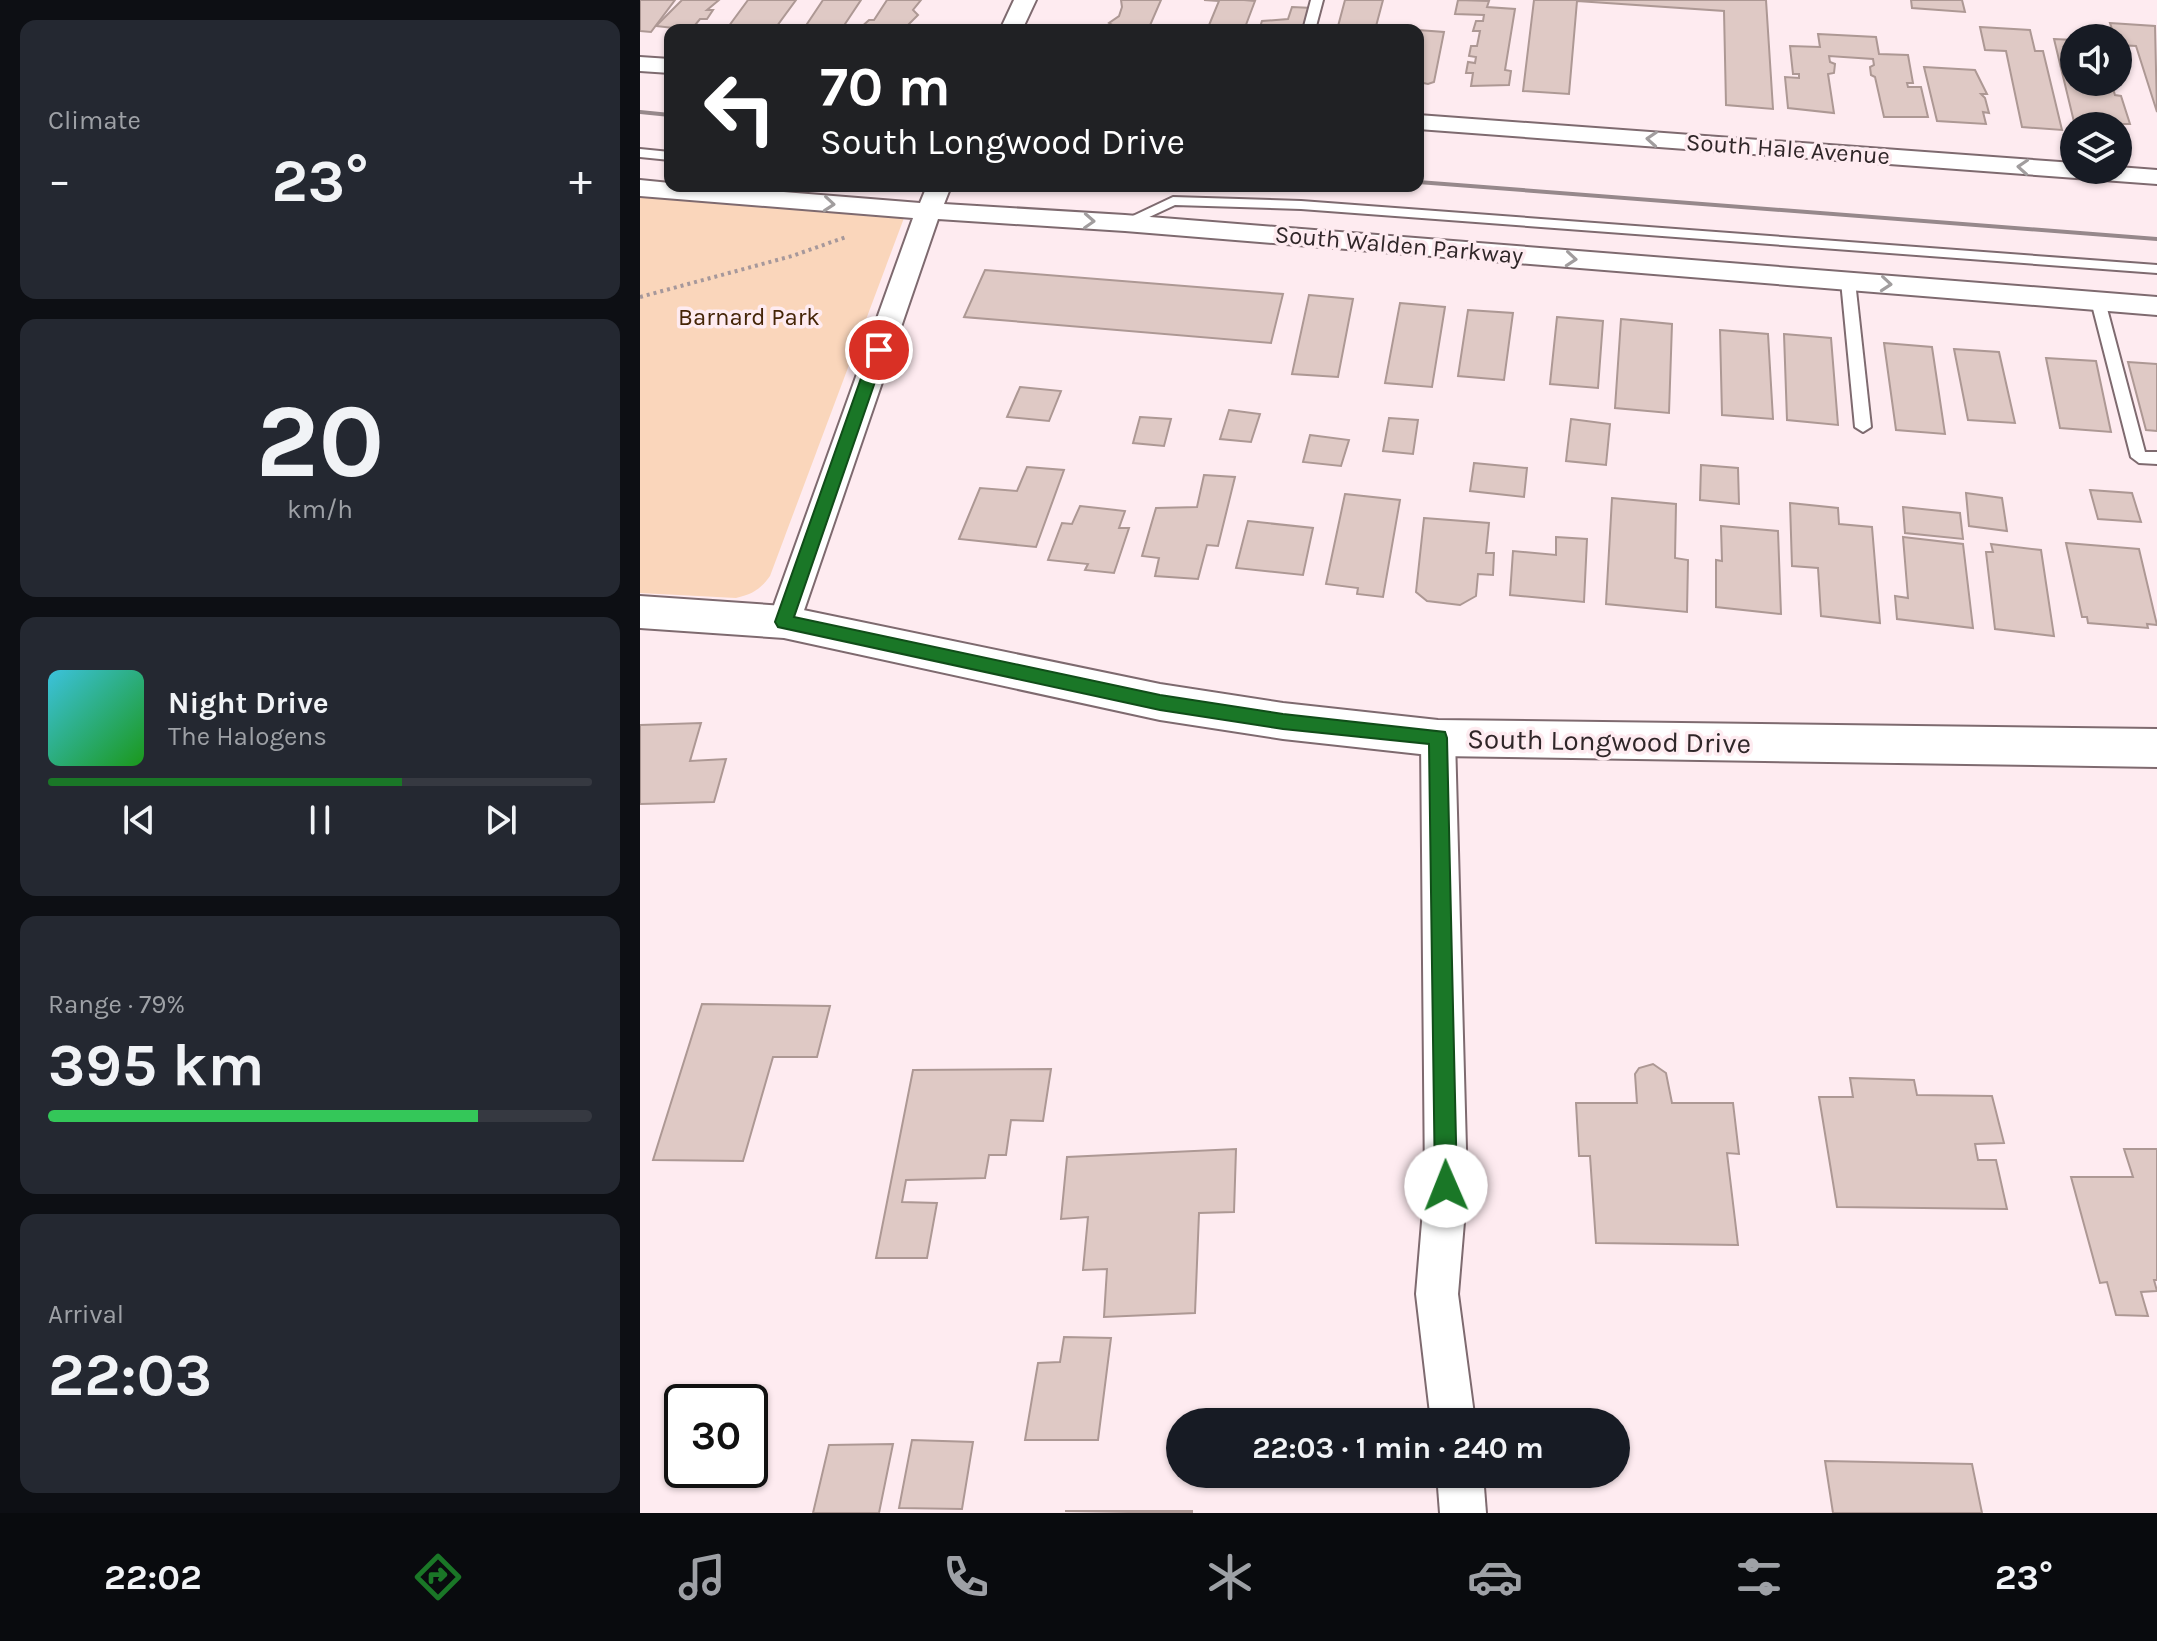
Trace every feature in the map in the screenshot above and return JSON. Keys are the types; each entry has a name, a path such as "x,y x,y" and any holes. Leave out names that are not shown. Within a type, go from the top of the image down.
{"street":[{"path":"1014,24 1025,0"},
{"path":"640,64 664,66"},
{"name":"South Hale Avenue","path":"1424,122 2157,177"},
{"name":"South Walden Parkway","path":"640,188 664,189"},
{"name":"South Walden Parkway","path":"761,192 934,199 1125,223 2157,306"},
{"path":"784,622 934,199"},
{"name":"South Longwood Drive","path":"640,612 784,622 1160,702 1283,721 1438,738 2157,748"},
{"path":"1438,738 1446,1186 1437,1294 1451,1408"},
{"path":"1461,1488 1463,1513"}],"lane":[{"path":"1311,24 1317,0"},
{"path":"640,153 664,155"},
{"path":"1125,223 1173,201 1301,205 2157,269"},
{"path":"1848,281 1863,427"},
{"path":"2098,301 2139,457 2157,458"}],"path":[{"path":"640,297 792,256 848,236"}],"green space":[{"name":"Barnard Park","path":"640,197 904,218 770,576 755,591 736,598 640,593"}],"building":[{"path":"640,0 675,0 651,32 640,31"},
{"path":"682,0 719,0 707,10 713,10 707,19 700,19 696,24 656,26"},
{"path":"748,0 796,0 778,24 730,24"},
{"path":"823,0 861,0 845,24 807,24"},
{"path":"887,0 921,0 913,10 918,15 909,24 865,24 874,20"},
{"path":"1121,0 1161,0 1151,24 1109,23 1119,16"},
{"path":"1204,0 1255,1 1246,24 1209,24 1219,1"},
{"path":"1345,0 1383,0 1377,24 1339,24"},
{"path":"1458,0 1489,1 1487,7 1515,9 1505,70 1511,71 1509,85 1471,86 1473,73 1466,73 1468,62 1475,63 1476,57 1469,56 1471,46 1477,46 1480,31 1473,31 1476,21 1483,21 1484,15 1455,14"},
{"path":"1534,0 1766,0 1773,109 1726,105 1724,11 1577,1 1569,94 1523,91"},
{"path":"1911,0 1962,0 1965,12 1912,8"},
{"path":"1292,7 1312,8 1308,24 1261,24 1262,21 1288,19"},
{"path":"2132,24 2155,26 2157,112 2136,46 2132,46"},
{"path":"1980,27 2030,30 2035,51 2043,51 2060,130 2022,127 2006,51 1985,50"},
{"path":"1424,30 1444,32 1434,82 1424,83"},
{"path":"1818,34 1876,37 1879,54 1908,55 1913,83 1907,83 1908,87 1921,87 1928,117 1884,117 1875,77 1871,75 1873,59 1829,56 1830,62 1835,64 1834,73 1828,74 1834,113 1788,108 1785,77 1799,78 1799,74 1793,74 1790,46 1820,47"},
{"path":"2054,39 2060,39 2060,64"},
{"path":"1924,67 1975,70 1987,94 1981,94 1989,113 1983,112 1986,124 1937,121"},
{"path":"2068,96 2121,96 2126,112 2072,112"},
{"path":"985,270 1283,294 1271,343 964,317"},
{"path":"1309,295 1353,299 1338,377 1292,374"},
{"path":"1400,303 1445,307 1432,387 1385,383"},
{"path":"1468,310 1513,313 1504,380 1458,376"},
{"path":"1557,317 1603,321 1598,388 1550,384"},
{"path":"1621,319 1672,324 1669,413 1615,408"},
{"path":"1720,330 1768,334 1773,419 1722,415"},
{"path":"1784,334 1831,338 1838,425 1787,420"},
{"path":"1884,343 1932,347 1945,434 1896,430"},
{"path":"1954,349 1999,352 2015,423 1968,420"},
{"path":"2046,358 2096,361 2111,432 2060,428"},
{"path":"2128,362 2157,364 2157,431 2146,430"},
{"path":"1020,387 1061,391 1049,421 1007,417"},
{"path":"1229,410 1260,414 1251,442 1220,439"},
{"path":"1140,417 1171,419 1164,446 1133,443"},
{"path":"1389,418 1418,420 1413,454 1383,451"},
{"path":"1571,419 1610,424 1606,465 1566,461"},
{"path":"1310,435 1349,440 1341,466 1303,462"},
{"path":"1474,463 1527,468 1524,497 1470,491"},
{"path":"1701,465 1738,468 1739,504 1700,500"},
{"path":"1027,467 1064,470 1036,547 959,539 980,488 1017,491"},
{"path":"1204,475 1235,477 1218,546 1207,545 1198,579 1155,576 1159,558 1142,556 1156,508 1197,507"},
{"path":"2090,490 2132,493 2141,522 2098,519"},
{"path":"1966,493 2002,498 2007,531 1969,526"},
{"path":"1345,494 1400,500 1383,597 1357,594 1358,588 1326,584"},
{"path":"1612,498 1676,504 1675,558 1688,560 1687,612 1606,604"},
{"path":"1790,503 1838,508 1839,524 1872,527 1880,623 1821,616 1818,568 1792,566"},
{"path":"1080,506 1125,511 1119,528 1129,528 1114,573 1085,570 1088,564 1048,560 1062,523 1072,524"},
{"path":"1903,507 1960,513 1963,539 1905,533"},
{"path":"1424,518 1489,523 1486,553 1494,553 1493,575 1478,574 1476,596 1460,605 1427,601 1416,592"},
{"path":"1248,521 1313,528 1303,575 1236,568"},
{"path":"1721,526 1778,531 1781,614 1716,607 1716,560 1722,561"},
{"path":"1556,537 1587,539 1584,602 1510,595 1513,551 1556,555"},
{"path":"1903,537 1963,544 1973,628 1897,619 1895,596 1908,598"},
{"path":"2066,543 2139,549 2157,625 2147,624 2148,628 2088,623 2087,617 2082,617"},
{"path":"1991,544 2041,550 2054,636 1995,629 1986,552 1993,552"},
{"path":"701,723 690,761 726,759 714,802 640,804 640,725"},
{"path":"702,1004 830,1006 817,1057 773,1057 743,1161 653,1160"},
{"path":"1653,1064 1666,1073 1672,1103 1733,1103 1739,1154 1727,1153 1738,1245 1596,1243 1590,1156 1579,1156 1576,1103 1637,1103 1635,1074 1639,1068"},
{"path":"1051,1069 1043,1121 1011,1120 1006,1155 989,1155 985,1178 906,1180 902,1202 937,1203 927,1258 876,1258 913,1070"},
{"path":"1850,1078 1914,1080 1917,1095 1992,1096 2004,1143 1975,1144 1978,1160 1996,1160 2007,1209 1837,1207 1819,1097 1853,1097"},
{"path":"1236,1149 1234,1212 1199,1213 1195,1313 1104,1317 1107,1269 1083,1270 1088,1217 1061,1219 1067,1157"},
{"path":"2124,1149 2157,1149 2157,1280 2154,1280 2157,1291 2141,1292 2148,1316 2116,1315 2107,1282 2100,1283 2071,1177 2133,1177"},
{"path":"1064,1337 1111,1338 1098,1440 1025,1440 1038,1363 1060,1362"},
{"path":"912,1440 973,1442 962,1509 899,1508"},
{"path":"893,1444 879,1513 813,1513 829,1445"},
{"path":"1825,1461 1972,1464 1982,1513 1833,1513"},
{"path":"1065,1511 1192,1511 1192,1513"}],"railway":[{"path":"640,112 664,114"},
{"path":"1424,182 2157,239"}],"route":[{"path":"879,350 784,622 1160,702 1283,721 1438,738 1446,1186"}]}
